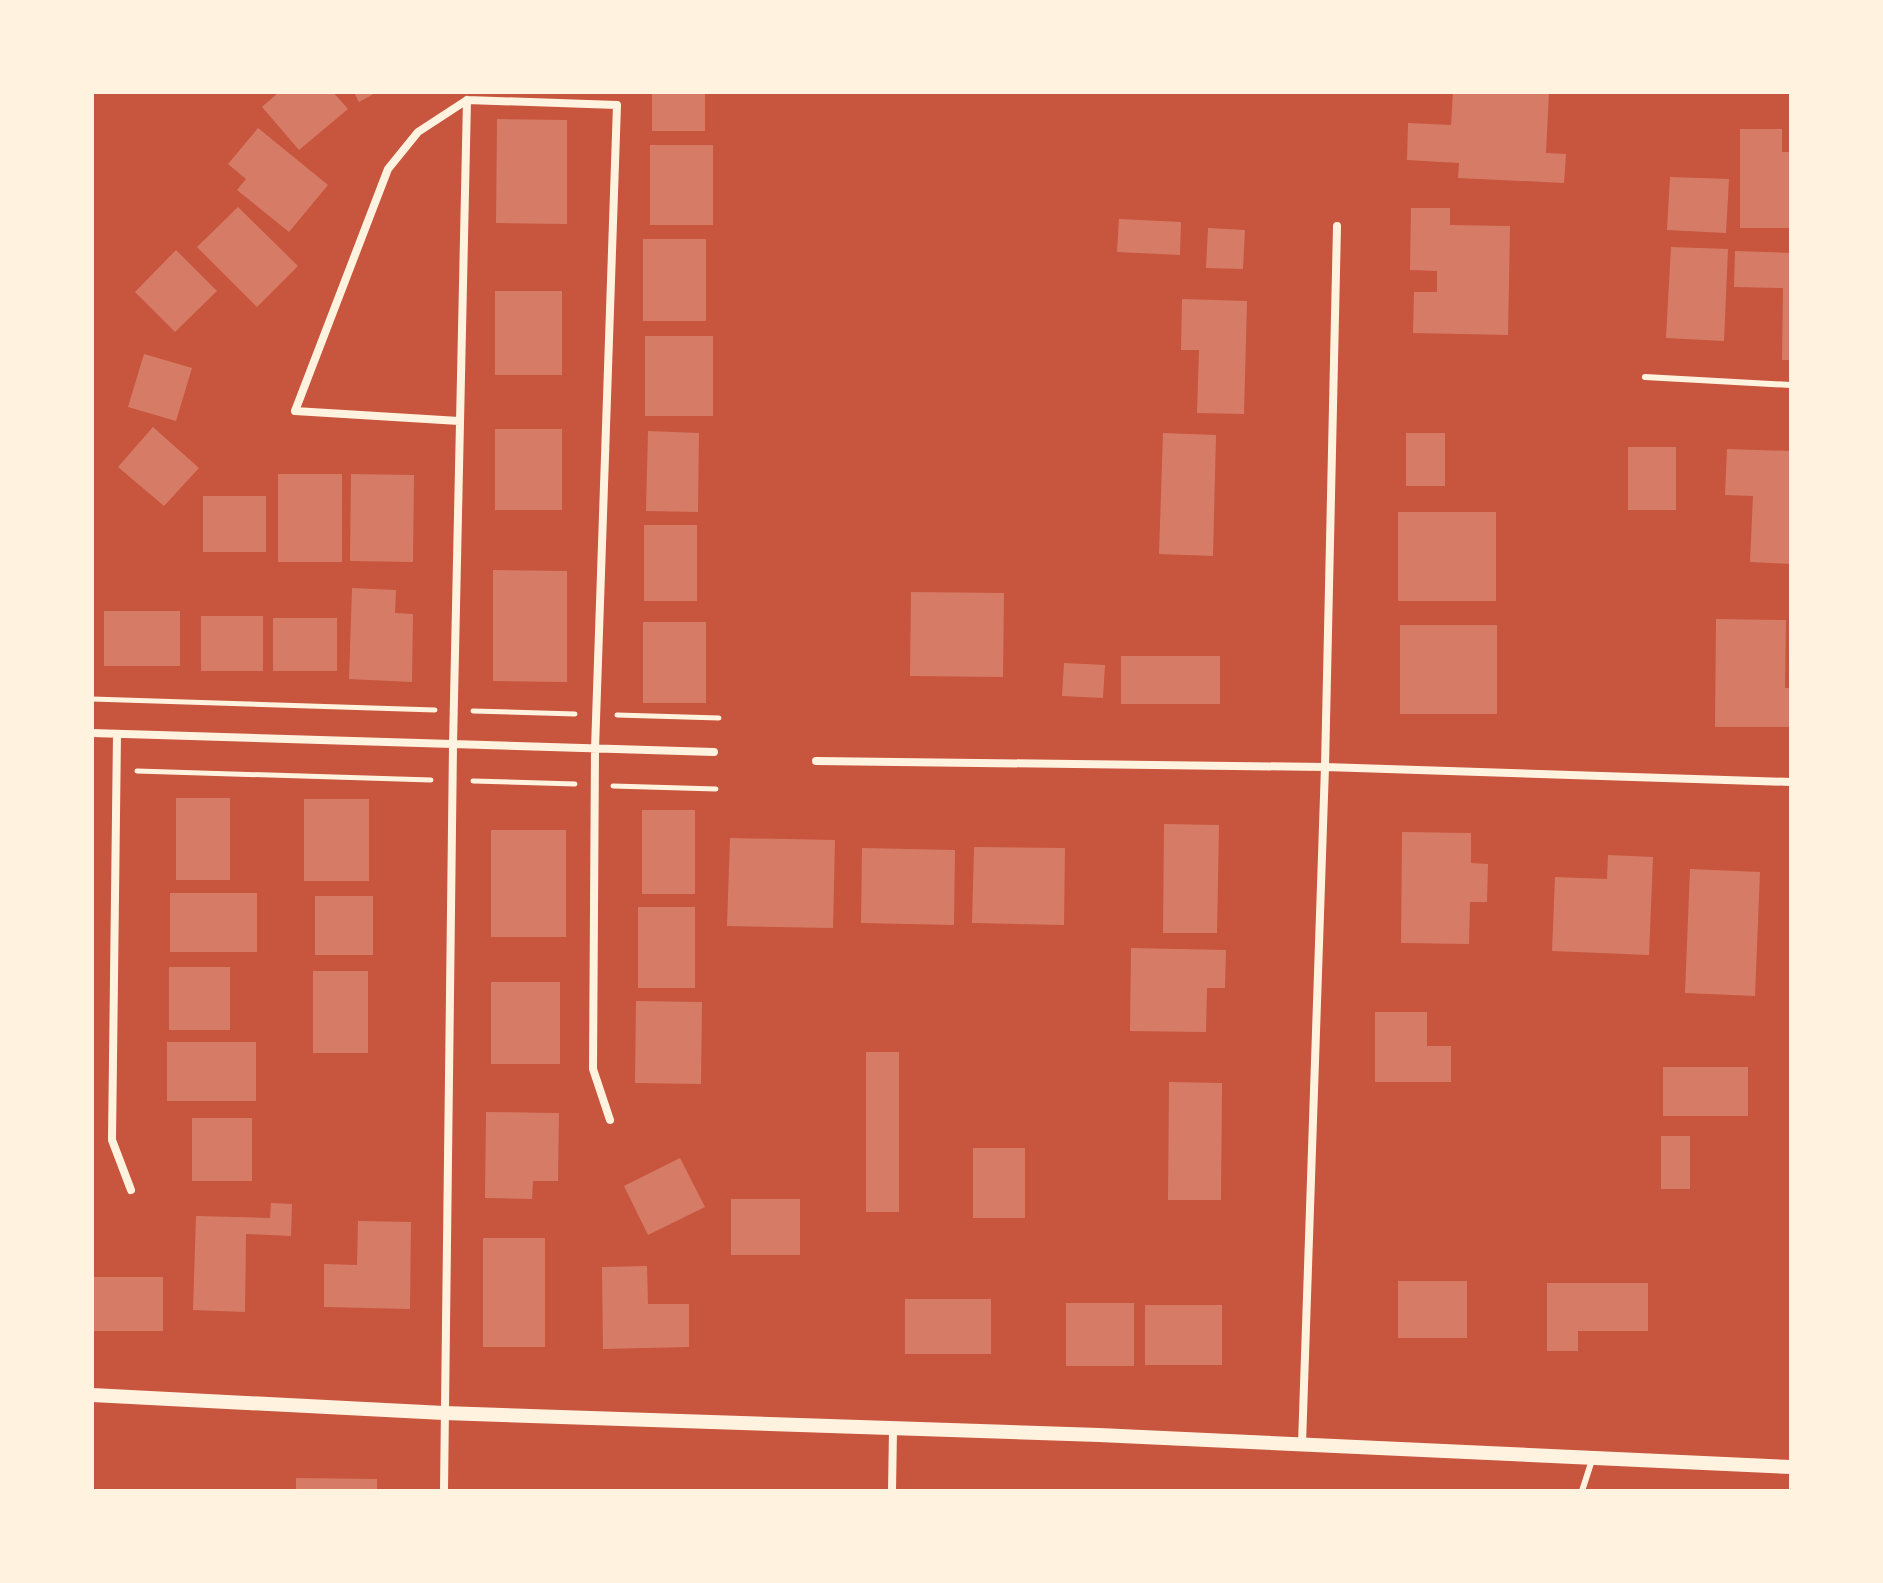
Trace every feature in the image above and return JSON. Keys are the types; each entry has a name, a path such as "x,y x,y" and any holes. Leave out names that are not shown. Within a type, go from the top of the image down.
{"street":[{"path":"444,1491 453,745 467,100"},
{"path":"459,421 295,411 388,169 418,132 467,100 617,105 595,749 593,1069 610,1120"},
{"path":"1302,1444 1325,767 1337,226"},
{"path":"92,733 714,752"},
{"path":"117,734 112,1140 131,1190"},
{"path":"816,761 1325,767 1791,782"},
{"path":"92,1395 444,1413 1302,1444 1791,1467"},
{"path":"892,1491 893,1430"}],"lane":[{"path":"1645,377 1791,385"},
{"path":"1582,1491 1592,1460"}],"path":[{"path":"92,699 719,718"},
{"path":"117,771 716,789"}],"building":[{"path":"279,92 333,92 348,109 299,150 262,107"},
{"path":"354,92 377,92 359,102"},
{"path":"652,92 705,92 705,131 652,131"},
{"path":"1453,92 1549,92 1546,153 1566,154 1564,183 1458,178 1459,163 1407,160 1408,123 1451,125"},
{"path":"497,119 567,120 567,224 496,223"},
{"path":"258,128 328,185 289,232 237,190 246,179 228,164"},
{"path":"1740,129 1782,129 1782,152 1791,152 1791,228 1740,228"},
{"path":"650,145 713,145 713,225 650,225"},
{"path":"1670,177 1729,179 1726,233 1667,230"},
{"path":"238,207 298,266 257,307 197,247"},
{"path":"1411,208 1450,208 1450,225 1510,226 1508,335 1413,333 1414,292 1437,292 1437,271 1410,270"},
{"path":"1119,219 1181,222 1180,255 1117,252"},
{"path":"1208,228 1245,230 1243,269 1206,268"},
{"path":"643,239 706,239 706,321 643,321"},
{"path":"1671,247 1728,249 1724,341 1666,338"},
{"path":"176,250 217,291 175,332 135,292"},
{"path":"1735,251 1791,253 1791,360 1782,360 1783,288 1734,287"},
{"path":"495,291 562,291 562,375 495,375"},
{"path":"1182,299 1247,301 1244,414 1197,413 1199,350 1181,350"},
{"path":"645,336 713,336 713,416 645,416"},
{"path":"144,354 192,368 176,421 128,407"},
{"path":"153,427 199,468 164,506 118,467"},
{"path":"495,429 562,429 562,510 495,510"},
{"path":"648,431 699,433 698,512 646,511"},
{"path":"1163,433 1216,435 1213,556 1159,554"},
{"path":"1406,433 1445,433 1445,486 1406,486"},
{"path":"1628,447 1676,447 1676,510 1628,510"},
{"path":"1727,449 1791,451 1791,564 1750,562 1753,496 1725,495"},
{"path":"278,474 342,474 342,562 278,562"},
{"path":"351,474 414,475 413,562 350,561"},
{"path":"203,496 266,496 266,552 203,552"},
{"path":"1398,512 1496,512 1496,601 1398,601"},
{"path":"644,525 697,525 697,601 644,601"},
{"path":"493,570 567,571 567,682 493,681"},
{"path":"352,588 396,590 395,613 413,614 412,682 349,679"},
{"path":"911,592 1004,593 1003,677 910,676"},
{"path":"104,611 180,611 180,666 104,666"},
{"path":"201,616 263,616 263,671 201,671"},
{"path":"273,618 337,618 337,671 273,671"},
{"path":"1716,619 1786,620 1785,688 1791,688 1791,727 1715,727"},
{"path":"643,622 706,622 706,703 643,703"},
{"path":"1400,625 1497,625 1497,714 1400,714"},
{"path":"1121,656 1220,656 1220,704 1121,704"},
{"path":"1064,663 1105,665 1103,698 1062,696"},
{"path":"176,798 230,798 230,880 176,880"},
{"path":"304,799 369,799 369,881 304,881"},
{"path":"642,810 695,810 695,894 642,894"},
{"path":"1164,824 1219,825 1217,933 1163,933"},
{"path":"491,830 566,830 566,937 491,937"},
{"path":"1402,832 1471,833 1471,863 1488,864 1487,902 1470,902 1469,944 1401,943"},
{"path":"730,838 835,840 833,928 727,926"},
{"path":"974,847 1065,848 1064,925 972,923"},
{"path":"862,848 955,850 954,925 861,923"},
{"path":"1608,855 1653,857 1649,955 1552,951 1555,877 1607,879"},
{"path":"1690,869 1760,872 1755,996 1685,993"},
{"path":"170,893 257,893 257,952 170,952"},
{"path":"315,896 373,896 373,955 315,955"},
{"path":"638,907 695,907 695,988 638,988"},
{"path":"1131,948 1226,950 1225,988 1207,988 1206,1032 1130,1031"},
{"path":"169,967 230,967 230,1030 169,1030"},
{"path":"313,971 368,971 368,1053 313,1053"},
{"path":"491,982 560,982 560,1064 491,1064"},
{"path":"636,1001 702,1002 701,1084 635,1083"},
{"path":"1375,1012 1427,1012 1427,1046 1451,1046 1451,1082 1375,1082"},
{"path":"167,1042 256,1042 256,1101 167,1101"},
{"path":"866,1052 899,1052 899,1212 866,1212"},
{"path":"1663,1067 1748,1067 1748,1116 1663,1116"},
{"path":"1169,1082 1222,1083 1221,1200 1168,1200"},
{"path":"486,1112 559,1113 558,1181 533,1181 532,1199 485,1198"},
{"path":"192,1118 252,1118 252,1181 192,1181"},
{"path":"1661,1136 1690,1136 1690,1189 1661,1189"},
{"path":"973,1148 1025,1148 1025,1218 973,1218"},
{"path":"680,1158 705,1207 648,1235 624,1186"},
{"path":"731,1199 800,1199 800,1255 731,1255"},
{"path":"271,1203 292,1204 291,1236 246,1234 245,1312 193,1310 196,1216 270,1218"},
{"path":"358,1221 411,1222 410,1309 324,1307 324,1264 357,1265"},
{"path":"483,1238 545,1238 545,1347 483,1347"},
{"path":"647,1266 648,1304 689,1304 689,1347 603,1349 602,1267"},
{"path":"92,1277 163,1277 163,1331 92,1331"},
{"path":"1398,1281 1467,1281 1467,1338 1398,1338"},
{"path":"1547,1283 1648,1283 1648,1331 1578,1331 1578,1351 1547,1351"},
{"path":"905,1299 991,1299 991,1354 905,1354"},
{"path":"1066,1303 1134,1303 1134,1366 1066,1366"},
{"path":"1145,1305 1222,1305 1222,1365 1145,1365"},
{"path":"296,1478 377,1479 377,1491 296,1491"}]}
